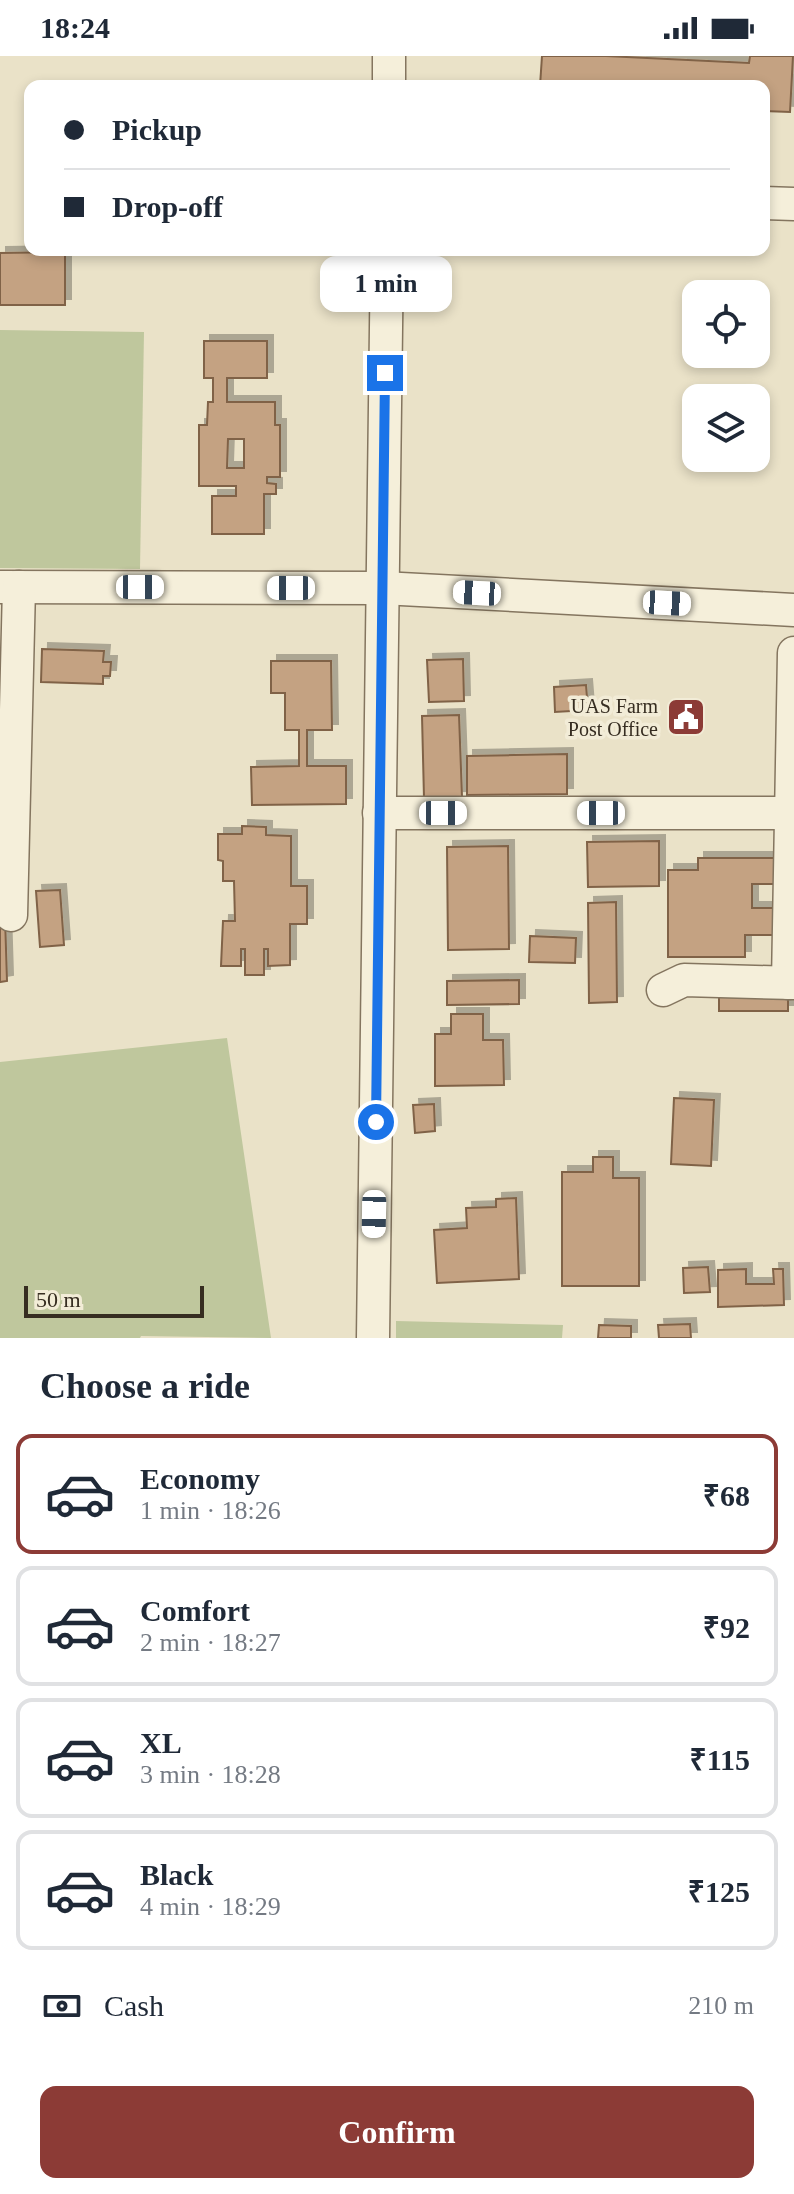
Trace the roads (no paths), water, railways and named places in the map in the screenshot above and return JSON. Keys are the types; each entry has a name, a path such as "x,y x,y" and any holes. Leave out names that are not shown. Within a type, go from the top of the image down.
{"lane":[{"path":"389,56 389,80"},
{"path":"770,203 794,204"},
{"path":"373,1338 387,256"},
{"path":"11,915 9,587 382,588 794,610"},
{"path":"663,990 684,980 791,983 794,653"},
{"path":"379,813 792,813"}],"place":[{"name":"UAS Farm Post Office","path":"686,717"}]}
